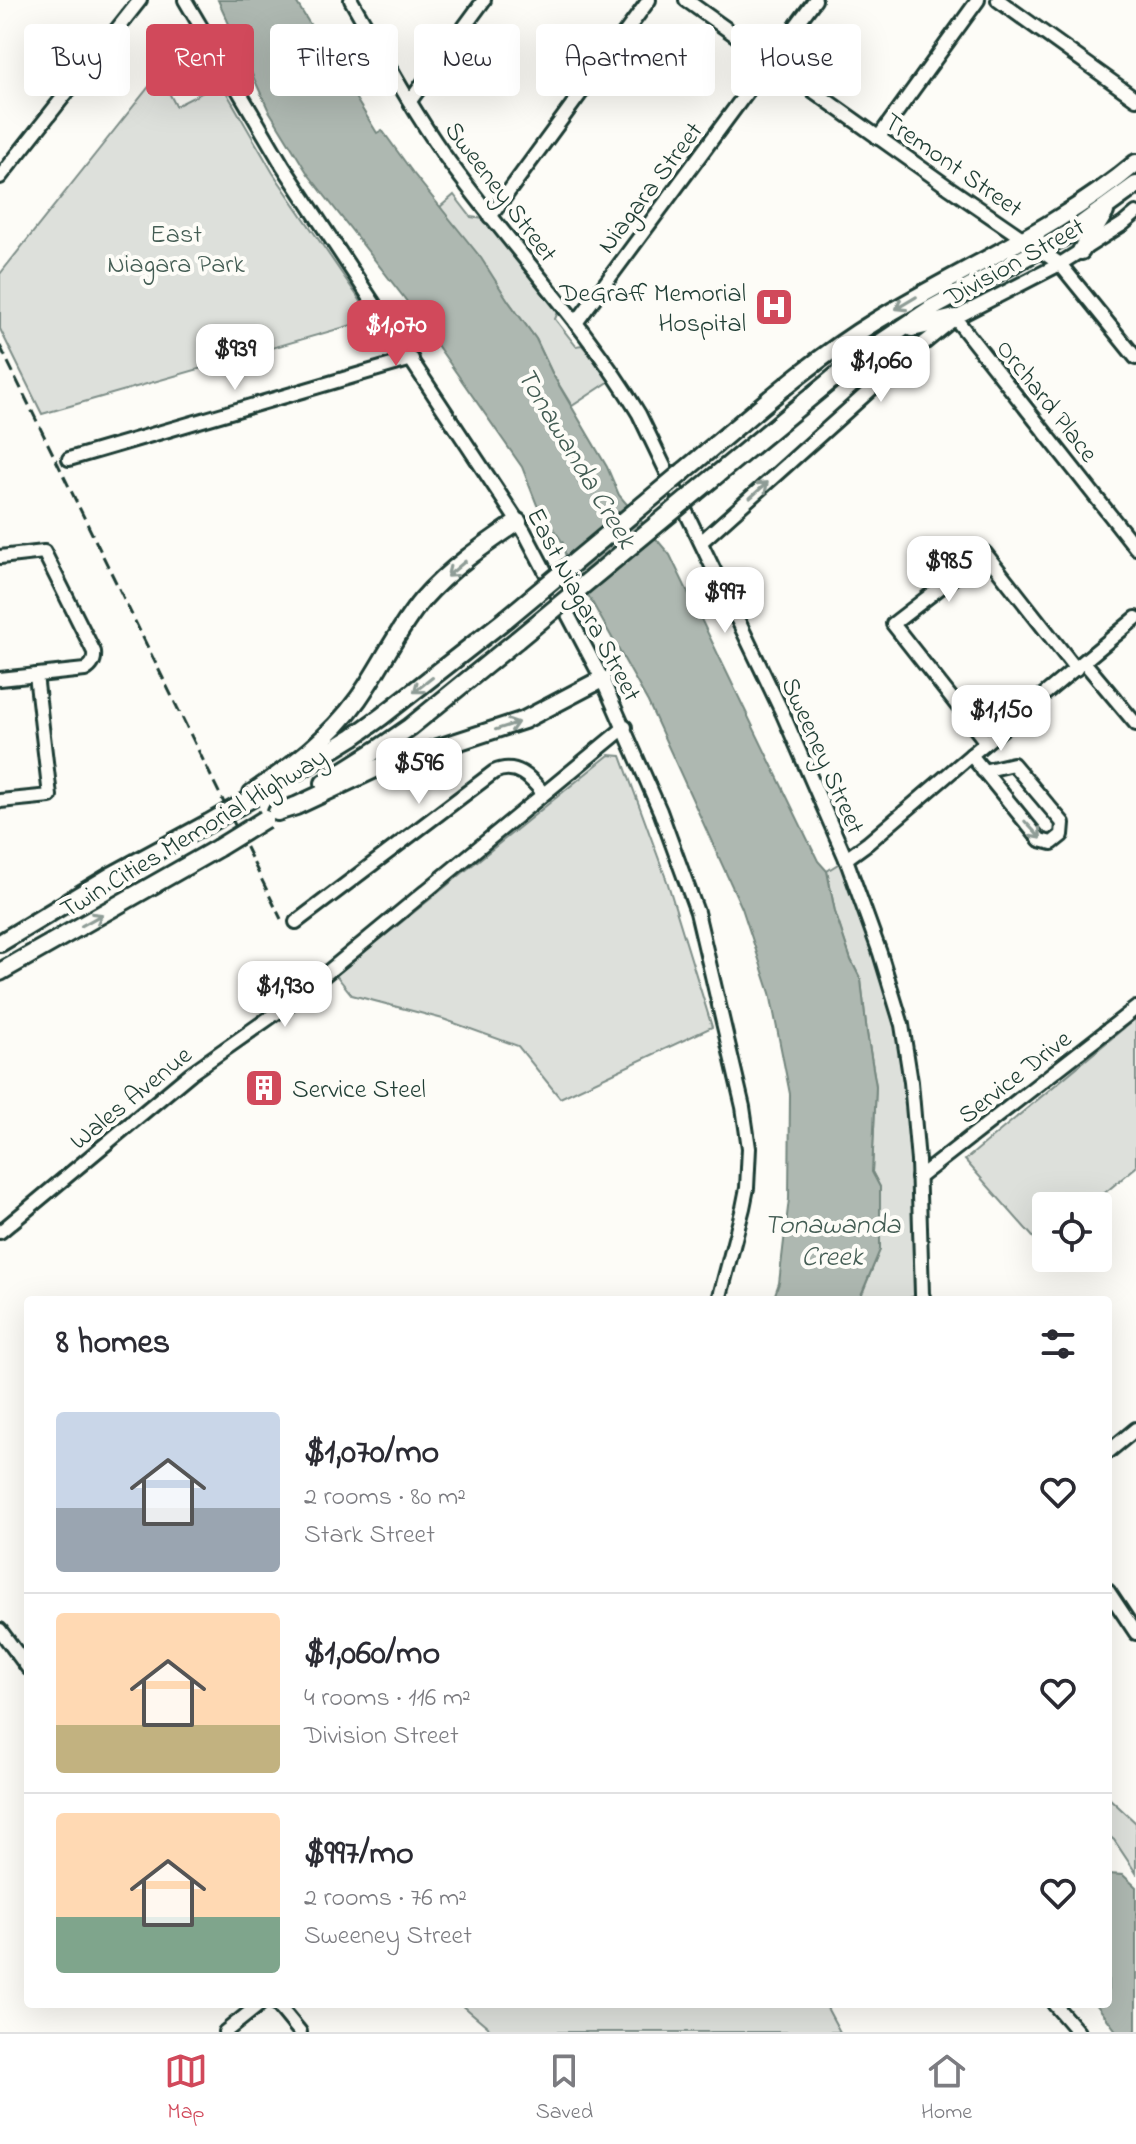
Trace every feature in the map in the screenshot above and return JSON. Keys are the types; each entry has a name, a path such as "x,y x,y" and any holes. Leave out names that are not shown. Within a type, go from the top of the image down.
{"main road":[{"name":"Twin Cities Memorial Highway","path":"0,943 353,737 419,689 797,378 860,331 1067,214 1136,163"},
{"name":"Twin Cities Memorial Highway","path":"0,972 218,848 399,734 858,358 934,307 1040,250 1136,185"},
{"path":"1081,251 1109,206"},
{"path":"895,333 955,318"},
{"path":"253,795 317,745 343,718 408,619 437,585 518,522"},
{"path":"271,816 387,764 524,720 602,679"}],"street":[{"path":"0,177 140,0"},
{"name":"East Niagara Street","path":"185,0 283,166 518,522 602,679 660,811 697,912 747,1128 747,1188 720,1296"},
{"name":"Sweeney Street","path":"351,0 443,154 576,323 639,414 782,712 846,859 902,1025 911,1082 923,1296"},
{"path":"410,101 484,0"},
{"path":"490,217 649,0"},
{"name":"Tremont Street","path":"686,0 731,32"},
{"name":"Niagara Street","path":"797,24 815,0"},
{"path":"878,138 978,0"},
{"path":"998,0 1136,99"},
{"name":"Niagara Street","path":"576,323 744,96"},
{"name":"Tremont Street","path":"820,96 1060,264 1136,358"},
{"name":"Division Street","path":"701,542 907,357 955,318 1060,264 1136,213"},
{"name":"Orchard Place","path":"955,318 1136,548"},
{"path":"69,459 412,359"},
{"path":"0,557 44,552 94,652 93,663 85,670 0,679"},
{"path":"986,742 893,624 985,553 1080,666 1136,724"},
{"path":"846,859 1136,618"},
{"path":"0,801 50,796 36,675"},
{"name":"Wales Avenue","path":"0,1232 191,1073 289,1004 625,727"},
{"path":"971,755 983,771 1040,840 1052,843 1062,835 1063,823 1013,764 983,771"},
{"path":"296,922 494,772 510,767 517,770 527,775 543,793"},
{"name":"Service Drive","path":"918,1178 1136,1008"},
{"path":"1112,1449 1136,1429"},
{"path":"1112,1597 1136,1633"},
{"path":"0,1630 24,1663"},
{"path":"225,2032 255,2008"},
{"path":"280,2008 300,2032"},
{"path":"1057,2008 1078,2032"}],"green space":[{"name":"East Niagara Park","path":"146,90 146,96 171,96 176,106 196,96 229,96 273,173 373,319 42,414 0,329 0,274"},
{"path":"454,195 471,217 484,219 558,312 555,319 576,346 582,345 610,381 572,406 536,339 440,207"},
{"path":"609,755 621,756 668,884 712,1027 560,1098 518,1046 443,1019 352,995 336,975"},
{"path":"846,859 902,1025 922,1293 914,1296 861,1296 880,1249 880,1187 872,1172 876,1086 861,980 835,912 827,871"},
{"path":"1136,1018 1136,1167 1106,1192 1032,1192 1032,1236 965,1160"},
{"path":"1112,1801 1136,1823 1136,1873 1114,1840"},
{"path":"466,2008 827,2008 840,2032 494,2032"}],"water":[{"name":"Tonawanda Creek","path":"218,0 295,0 310,24 270,24 270,96 354,96 377,133 382,130 481,258 536,339 553,375 607,467 619,495 670,555 818,861 827,871 835,912 861,980 876,1086 872,1172 880,1187 880,1250 861,1296 774,1296 779,1283 789,1199 790,1094 770,993 742,908 648,702 565,554 563,543 537,505 522,467 405,299 308,174 268,109 254,78 254,24 229,24"},
{"path":"1112,1874 1123,1875 1136,1887 1136,2032 1117,2032 1099,2008 1112,2008"}],"railway":[{"path":"0,346 281,919"}],"place":[{"name":"DeGraff Memorial Hospital","path":"774,307"},
{"name":"Service Steel","path":"264,1088"}]}
